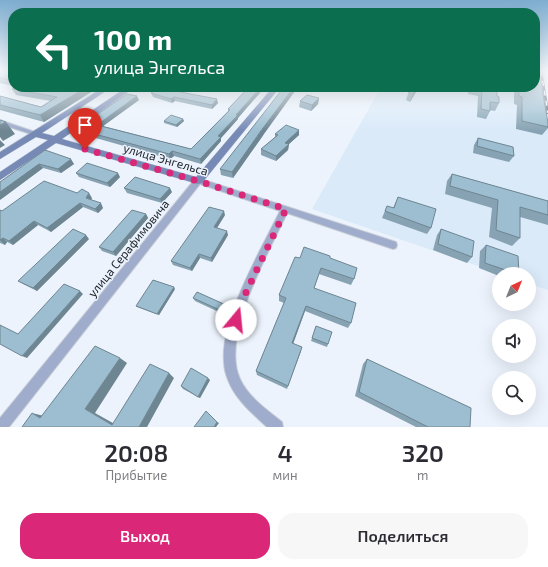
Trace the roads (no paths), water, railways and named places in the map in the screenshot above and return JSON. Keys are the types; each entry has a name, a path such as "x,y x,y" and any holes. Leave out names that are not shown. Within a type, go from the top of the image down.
{"street":[{"path":"0,156 101,92"},
{"path":"0,177 125,92"},
{"name":"улица Серафимовича","path":"1,427 198,181 273,92"},
{"name":"улица Энгельса","path":"0,122 55,140 198,181 393,245"},
{"path":"277,427 249,403 233,379 229,364 230,347 239,307 286,209"}],"railway":[{"path":"544,91 548,113"}]}
